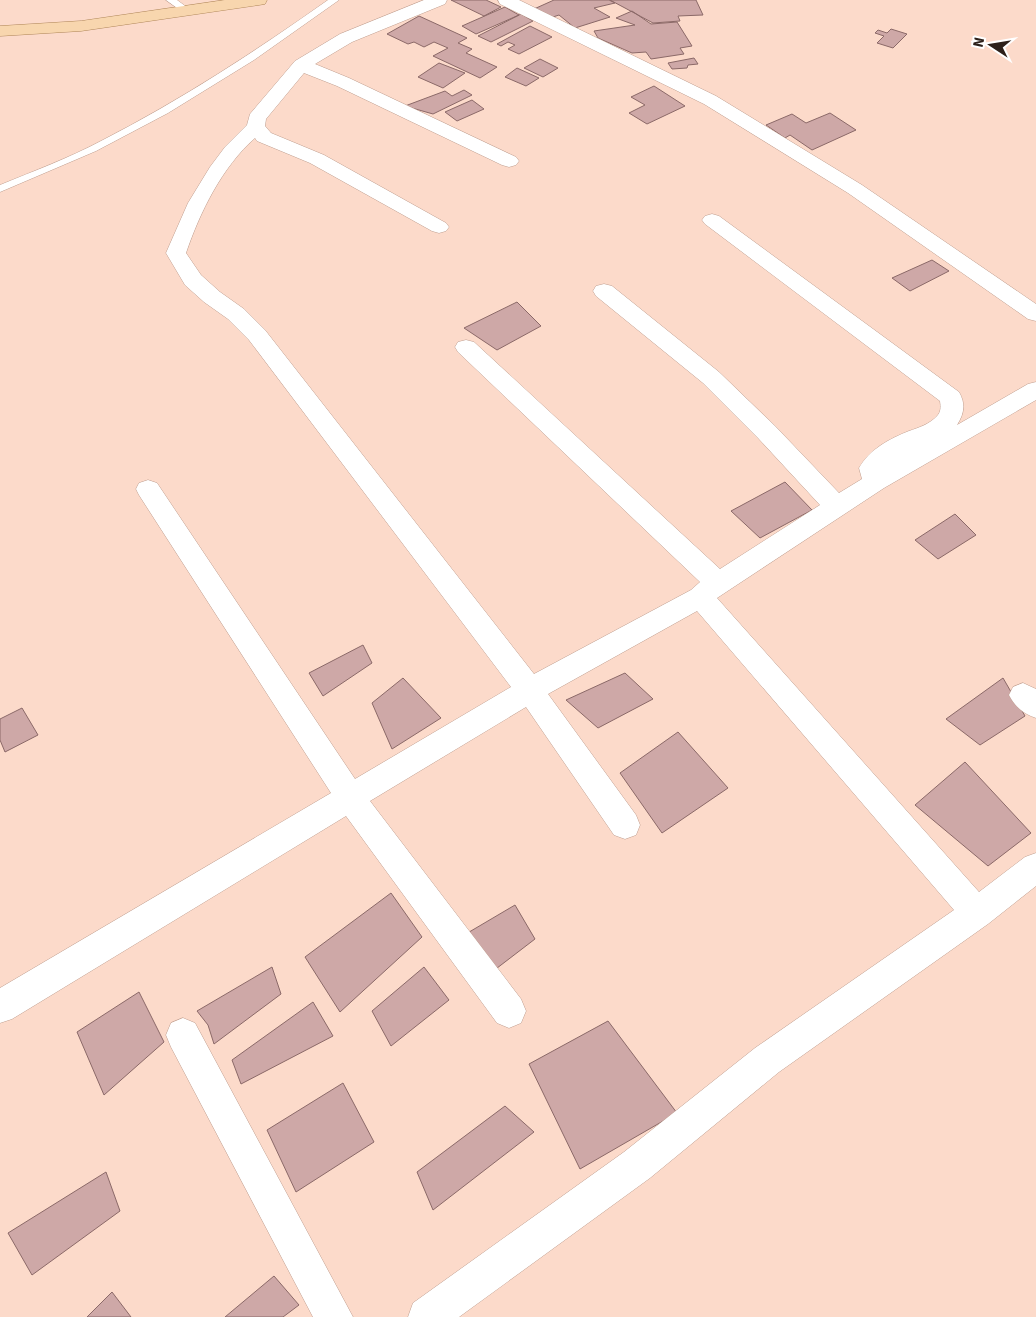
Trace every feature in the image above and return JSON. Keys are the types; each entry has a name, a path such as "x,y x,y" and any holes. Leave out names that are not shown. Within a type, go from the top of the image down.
{"main road":[{"path":"0,31 81,26 259,0"}],"street":[{"path":"439,0 346,38 301,65 257,118 256,127 264,137 317,159 439,227"},
{"path":"506,0 710,100 855,188 1036,314"},
{"path":"301,65 343,82 509,161"},
{"path":"256,127 243,136 234,147 206,191 182,233 176,253 193,280 212,297 236,314 257,335 530,690 625,825"},
{"path":"712,220 951,398 952,410 948,418 941,425 903,443 878,459 871,468 875,482"},
{"path":"604,291 692,360 751,415 837,507"},
{"path":"466,347 709,590 977,913"},
{"path":"0,1007 349,796 530,690 709,590 875,482 1036,390"},
{"path":"148,489 349,796 509,1011"},
{"path":"427,1317 637,1164 767,1060 977,913 1036,867"},
{"path":"183,1035 334,1317"}],"lane":[{"path":"171,0 187,11"},
{"path":"0,189 103,144 181,101 286,35 334,0"}],"building":[{"path":"451,0 486,0 501,7 484,16"},
{"path":"554,0 609,0 615,3 594,8 610,17 575,28 559,15 550,18 534,9"},
{"path":"610,0 696,0 703,15 678,16 680,21 653,23"},
{"path":"505,7 519,15 476,34 462,26"},
{"path":"632,11 651,24 677,22 692,46 680,48 684,54 651,59 646,52 632,53 598,38 594,31 635,25 616,18"},
{"path":"521,14 533,21 491,42 478,36"},
{"path":"419,16 467,38 458,43 472,49 466,53 497,67 480,78 433,56 448,48 434,42 424,47 414,42 408,44 387,34"},
{"path":"530,26 552,37 519,54 508,49 515,45 508,42 501,46 497,44"},
{"path":"891,29 907,34 893,48 877,43 884,36 875,33 878,30 887,33"},
{"path":"694,58 698,64 688,65 687,68 672,69 668,63"},
{"path":"540,59 558,68 543,77 524,68"},
{"path":"439,63 465,73 443,88 418,77"},
{"path":"517,68 539,78 526,86 505,77"},
{"path":"654,86 685,106 647,124 629,113 645,105 631,97"},
{"path":"464,90 472,95 433,114 405,106 445,91 452,96"},
{"path":"472,100 484,109 457,121 445,112"},
{"path":"830,113 856,130 812,150 790,135 785,138 766,125 792,114 806,123"},
{"path":"932,260 949,271 910,291 892,278"},
{"path":"517,302 541,326 497,350 464,328"},
{"path":"785,482 812,510 760,538 731,511"},
{"path":"955,514 976,535 938,559 915,540"},
{"path":"363,645 372,663 323,696 309,673"},
{"path":"625,673 653,699 598,728 566,700"},
{"path":"403,678 441,718 392,749 372,703"},
{"path":"1003,678 1025,716 980,745 946,719"},
{"path":"22,708 38,735 5,752 0,740 0,719"},
{"path":"678,732 728,788 662,833 620,773"},
{"path":"965,762 1031,833 988,866 915,805"},
{"path":"391,893 422,937 340,1012 305,957"},
{"path":"515,905 535,939 488,975 459,938"},
{"path":"272,967 281,994 214,1044 208,1025 197,1011"},
{"path":"424,967 449,1000 391,1046 372,1011"},
{"path":"139,992 164,1042 104,1095 77,1032"},
{"path":"313,1002 333,1036 241,1084 232,1060"},
{"path":"608,1021 677,1113 580,1169 529,1064"},
{"path":"343,1083 374,1142 296,1192 267,1130"},
{"path":"505,1106 534,1132 433,1210 417,1172"},
{"path":"106,1172 120,1211 32,1275 8,1233"},
{"path":"274,1276 299,1305 283,1317 225,1317"},
{"path":"112,1292 131,1317 87,1317"}]}
